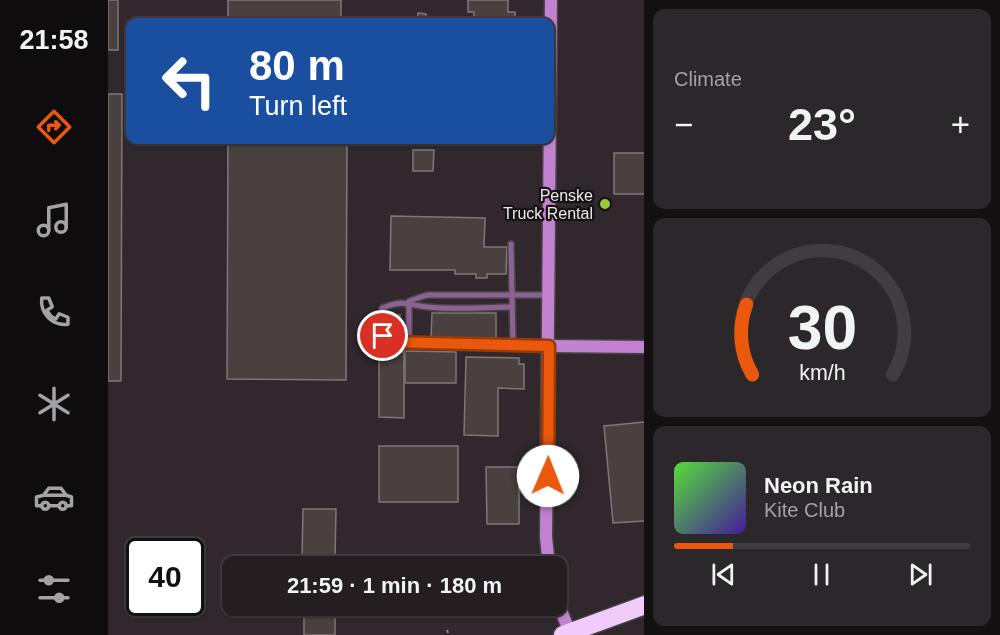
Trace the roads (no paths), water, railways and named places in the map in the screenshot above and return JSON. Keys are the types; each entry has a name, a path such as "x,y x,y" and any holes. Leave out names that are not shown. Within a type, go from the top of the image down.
{"highway":[{"path":"567,634 644,605"}],"street":[{"path":"551,0 551,18"},
{"path":"548,556 546,537 550,144"},
{"path":"549,346 644,347"},
{"path":"562,616 567,634"}],"lane":[{"path":"511,244 513,344"},
{"path":"549,295 427,295 382,308 380,321 383,336 390,342 549,346"},
{"path":"409,302 426,307 512,307"},
{"path":"409,302 409,343"}],"place":[{"name":"Penske Truck Rental","path":"605,204"}]}
